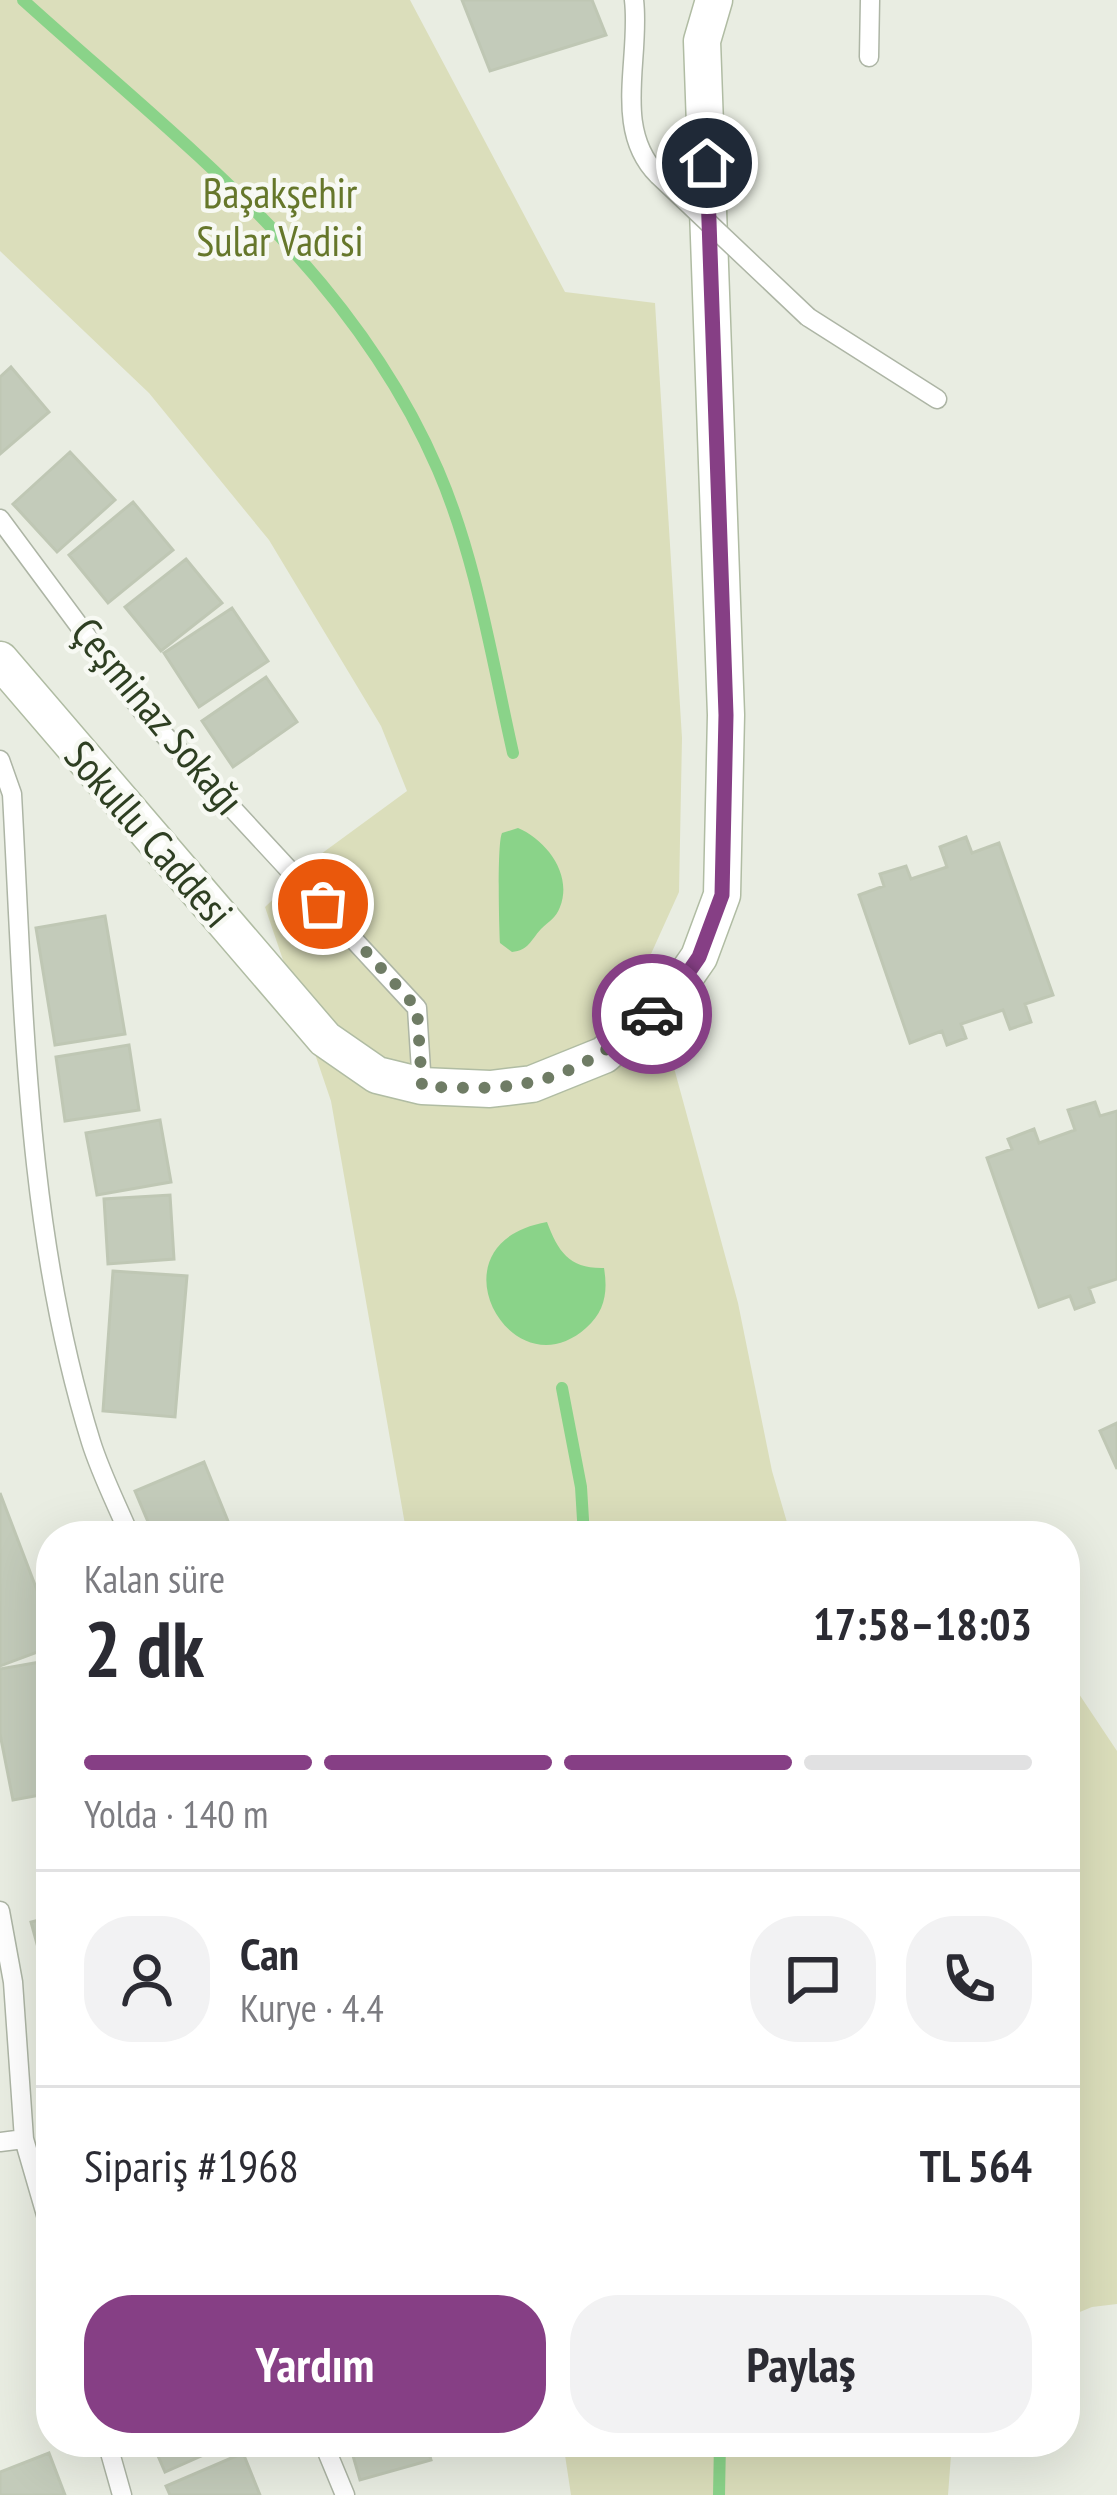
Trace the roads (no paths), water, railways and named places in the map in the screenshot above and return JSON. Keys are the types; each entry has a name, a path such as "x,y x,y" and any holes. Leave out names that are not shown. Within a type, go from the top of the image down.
{"street":[{"name":"Sokullu Caddesi","path":"0,660 325,1039 377,1075 422,1086 490,1089 532,1084 604,1055 672,996 699,957 722,895 726,715 703,41 713,0"}],"lane":[{"path":"634,0 631,120 643,160 808,316 937,399"},
{"path":"869,57 870,0"},
{"name":"Çeşminaz Sokağı","path":"0,519 143,712 417,1008 422,1086"},
{"path":"0,760 13,794 30,1126 57,1299 92,1448 124,1521"},
{"path":"0,1911 13,1982 24,2139 36,2180"},
{"path":"0,2142 24,2139"},
{"path":"111,2457 122,2495"},
{"path":"329,2457 345,2495"}],"waterway":[{"path":"23,0 257,213 359,331 402,398 451,504 482,610 513,753"},
{"path":"562,1388 583,1521"},
{"path":"719,2495 720,2457"}],"park label":[{"name":"Başakşehir Sular Vadisi","path":"280,217"}]}
